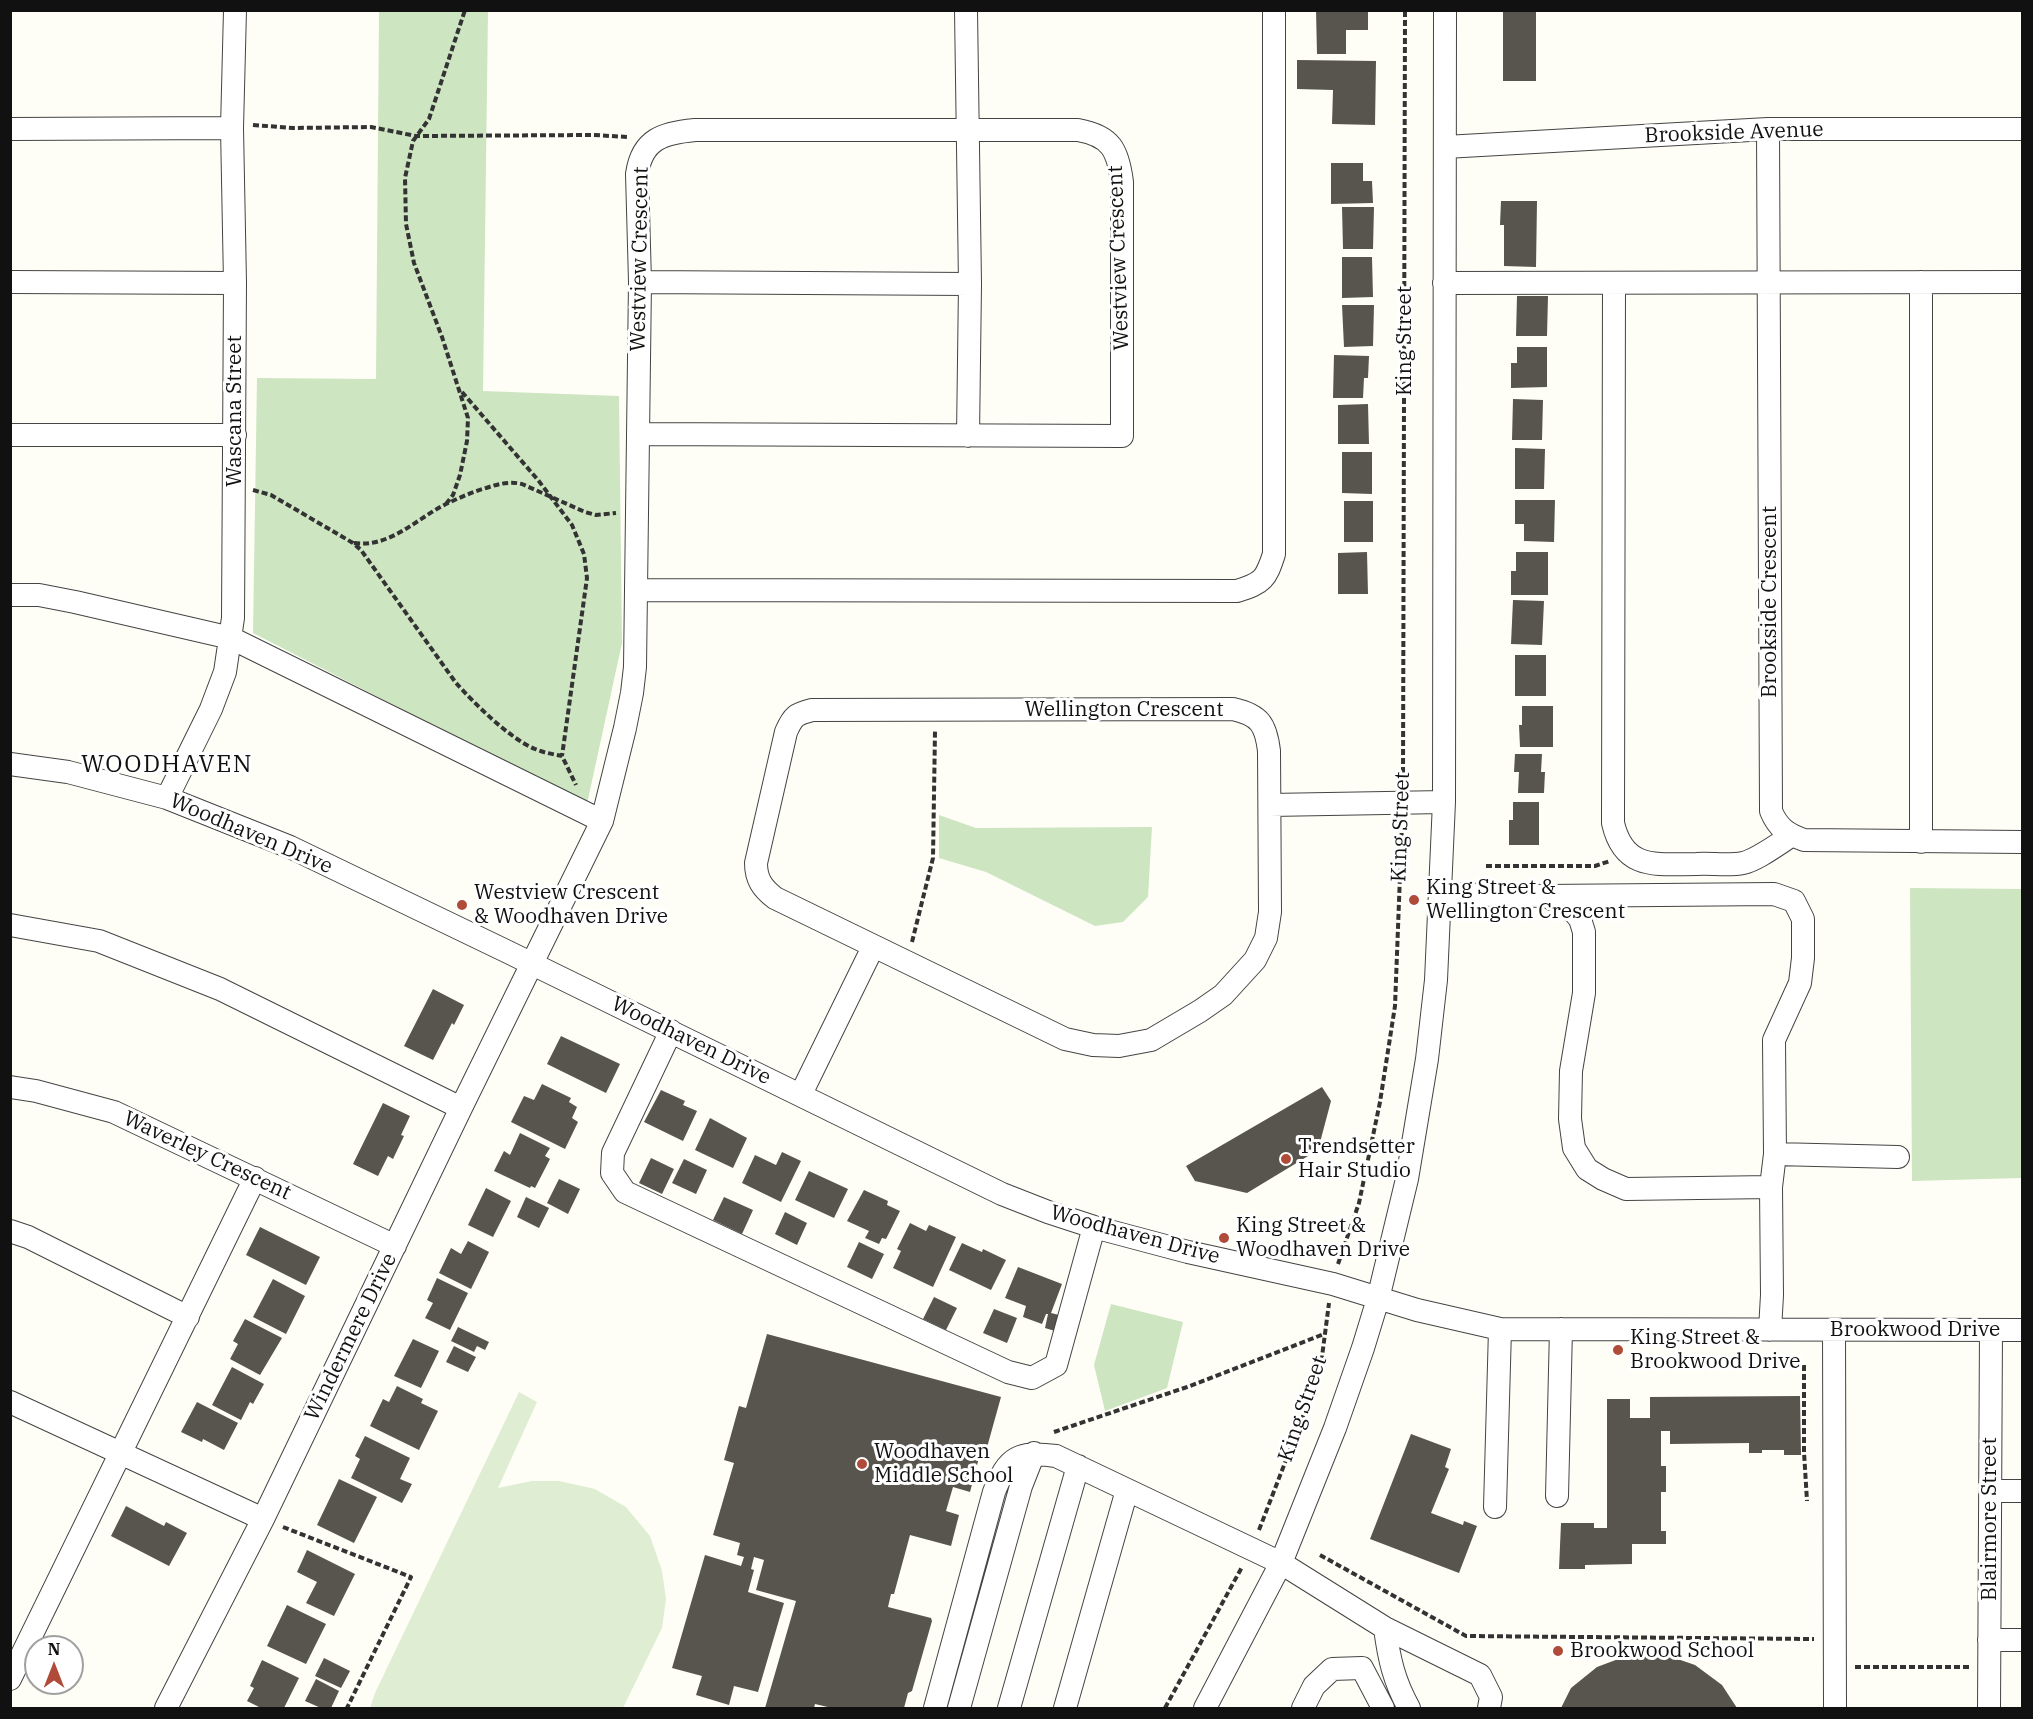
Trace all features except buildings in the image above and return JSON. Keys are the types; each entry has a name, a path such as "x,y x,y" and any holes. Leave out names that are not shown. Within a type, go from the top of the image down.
{"street":[{"name":"Wascana Street","path":"167,798 210,709 225,672 234,618 235,283 232,128 235,10"},
{"path":"966,10 970,284 968,436"},
{"path":"637,590 1237,591 1255,586 1267,574 1274,554 1274,10"},
{"name":"King Street","path":"1205,1708 1281,1563 1335,1428 1378,1299 1407,1179 1427,1059 1436,980 1444,802 1445,10"},
{"path":"10,129 232,128"},
{"name":"Brookside Avenue","path":"1445,147 1768,129 2022,129"},
{"name":"Brookside Crescent","path":"1768,129 1770,800 1776,821 1782,830 1791,836"},
{"name":"Westview Crescent","path":"533,964 602,821 632,693 636,656 637,506 640,282 637,174 639,161 645,149 656,139 665,135 695,130 1078,130 1095,133 1113,147 1119,163 1122,182 1122,436 638,434"},
{"path":"10,282 235,283"},
{"path":"640,282 970,284"},
{"path":"1921,282 1921,842"},
{"path":"1444,283 2022,282"},
{"path":"1614,283 1613,823 1616,837 1624,850 1635,860 1653,864 1744,863 1791,836 1818,842 2022,842"},
{"path":"10,435 235,435"},
{"path":"10,595 39,595 75,602 231,638 602,821"},
{"name":"Wellington Crescent","path":"1233,709 1244,711 1260,720 1267,734 1270,805 1270,912 1266,938 1255,960 1223,995 1151,1040 1119,1046 1093,1045 1065,1039 775,898 760,884 756,873 756,863 786,732 797,714 812,710 935,710 1233,709"},
{"name":"Woodhaven Drive","path":"10,764 68,772 167,798 290,847 1002,1194 1048,1212 1188,1252 1333,1284 1378,1299"},
{"path":"1270,805 1444,802"},
{"path":"1441,894 1545,896 1774,894 1794,901 1803,919 1803,958 1800,982 1774,1040 1770,1330"},
{"path":"1584,932 1596,908 1604,901 1619,895"},
{"path":"1545,896 1574,912 1580,919 1584,932 1584,993 1571,1071 1570,1119 1574,1148 1587,1169 1603,1179 1626,1188 1771,1188"},
{"path":"10,925 99,941 220,989 461,1108"},
{"path":"801,1095 873,947"},
{"name":"Windermere Drive","path":"166,1708 263,1519 533,964"},
{"path":"671,1031 613,1153 612,1173 625,1192 1008,1372 1032,1378 1056,1365 1094,1227"},
{"name":"Waverley Crescent","path":"10,1087 36,1091 114,1112 395,1246"},
{"path":"1774,1154 1898,1157"},
{"path":"10,1679 255,1178"},
{"path":"10,1231 188,1317"},
{"name":"Brookwood Drive","path":"1378,1299 1455,1320 1500,1329 2022,1330"},
{"path":"1494,1507 1500,1329"},
{"path":"1557,1496 1561,1329"},
{"path":"1834,1330 1835,1708"},
{"name":"Blairmore Street","path":"1989,1708 1991,1330"},
{"path":"10,1402 263,1519"},
{"path":"959,1708 1021,1486 1034,1453"},
{"path":"935,1708 994,1492 1002,1472 1016,1458 1034,1453 1056,1456 1281,1563 1385,1628 1480,1675 1491,1697 1489,1708"},
{"path":"1009,1708 1078,1466"},
{"path":"1065,1708 1126,1490"},
{"path":"1990,1491 2022,1491"},
{"path":"1385,1628 1389,1661 1398,1688 1409,1708"},
{"path":"1989,1640 2022,1640"},
{"path":"1303,1708 1314,1686 1332,1669 1362,1668 1383,1708"}],"path":[{"path":"446,504 453,495 460,475 468,431 468,418 414,263 406,224 405,178 408,158 416,136 429,119 465,10"},
{"name":"King Street","path":"1165,1708 1252,1548 1320,1372 1326,1318 1341,1251 1359,1203 1380,1102 1395,1006 1403,803 1405,10"},
{"path":"232,128 255,124 293,128 359,126 387,129 416,136 594,135 656,139"},
{"path":"459,389 550,496 572,525 581,547 586,564 585,594 562,756 577,786"},
{"path":"353,543 366,545 384,542 446,504 477,491 513,482 596,515 610,515 637,506"},
{"path":"235,484 271,495 353,543 370,560 471,700 532,748 562,756"},
{"path":"907,964 933,858 935,710"},
{"path":"1486,866 1595,866 1611,861 1624,850"},
{"path":"1054,1432 1190,1386 1325,1334"},
{"path":"1804,1365 1804,1452 1807,1501"},
{"path":"263,1519 411,1577 347,1708"},
{"path":"1320,1555 1466,1636 1835,1639"},
{"path":"1835,1667 1989,1667"}],"green space":[{"path":"379,11 488,11 483,391 619,396 622,643 587,804 253,633 257,378 376,379"},
{"path":"939,815 976,828 1152,827 1148,897 1123,922 1095,926 986,872 939,858"},
{"path":"1910,888 2022,889 2022,1178 1912,1181"},
{"path":"1111,1304 1183,1322 1167,1388 1105,1411 1094,1365"},
{"path":"519,1392 537,1402 498,1488 532,1481 559,1481 595,1489 626,1507 650,1536 662,1571 666,1599 662,1628 623,1708 370,1708 375,1693"}],"place":[{"name":"King Street & Wellington Crescent","path":"1414,900"},
{"name":"Westview Crescent & Woodhaven Drive","path":"462,905"},
{"name":"Trendsetter Hair Studio","path":"1286,1159"},
{"name":"King Street & Woodhaven Drive","path":"1224,1238"},
{"name":"King Street & Brookwood Drive","path":"1618,1350"},
{"name":"Woodhaven Middle School","path":"862,1464"},
{"name":"Brookwood School","path":"1558,1651"}],"district":[{"name":"WOODHAVEN","path":"167,765"}]}
